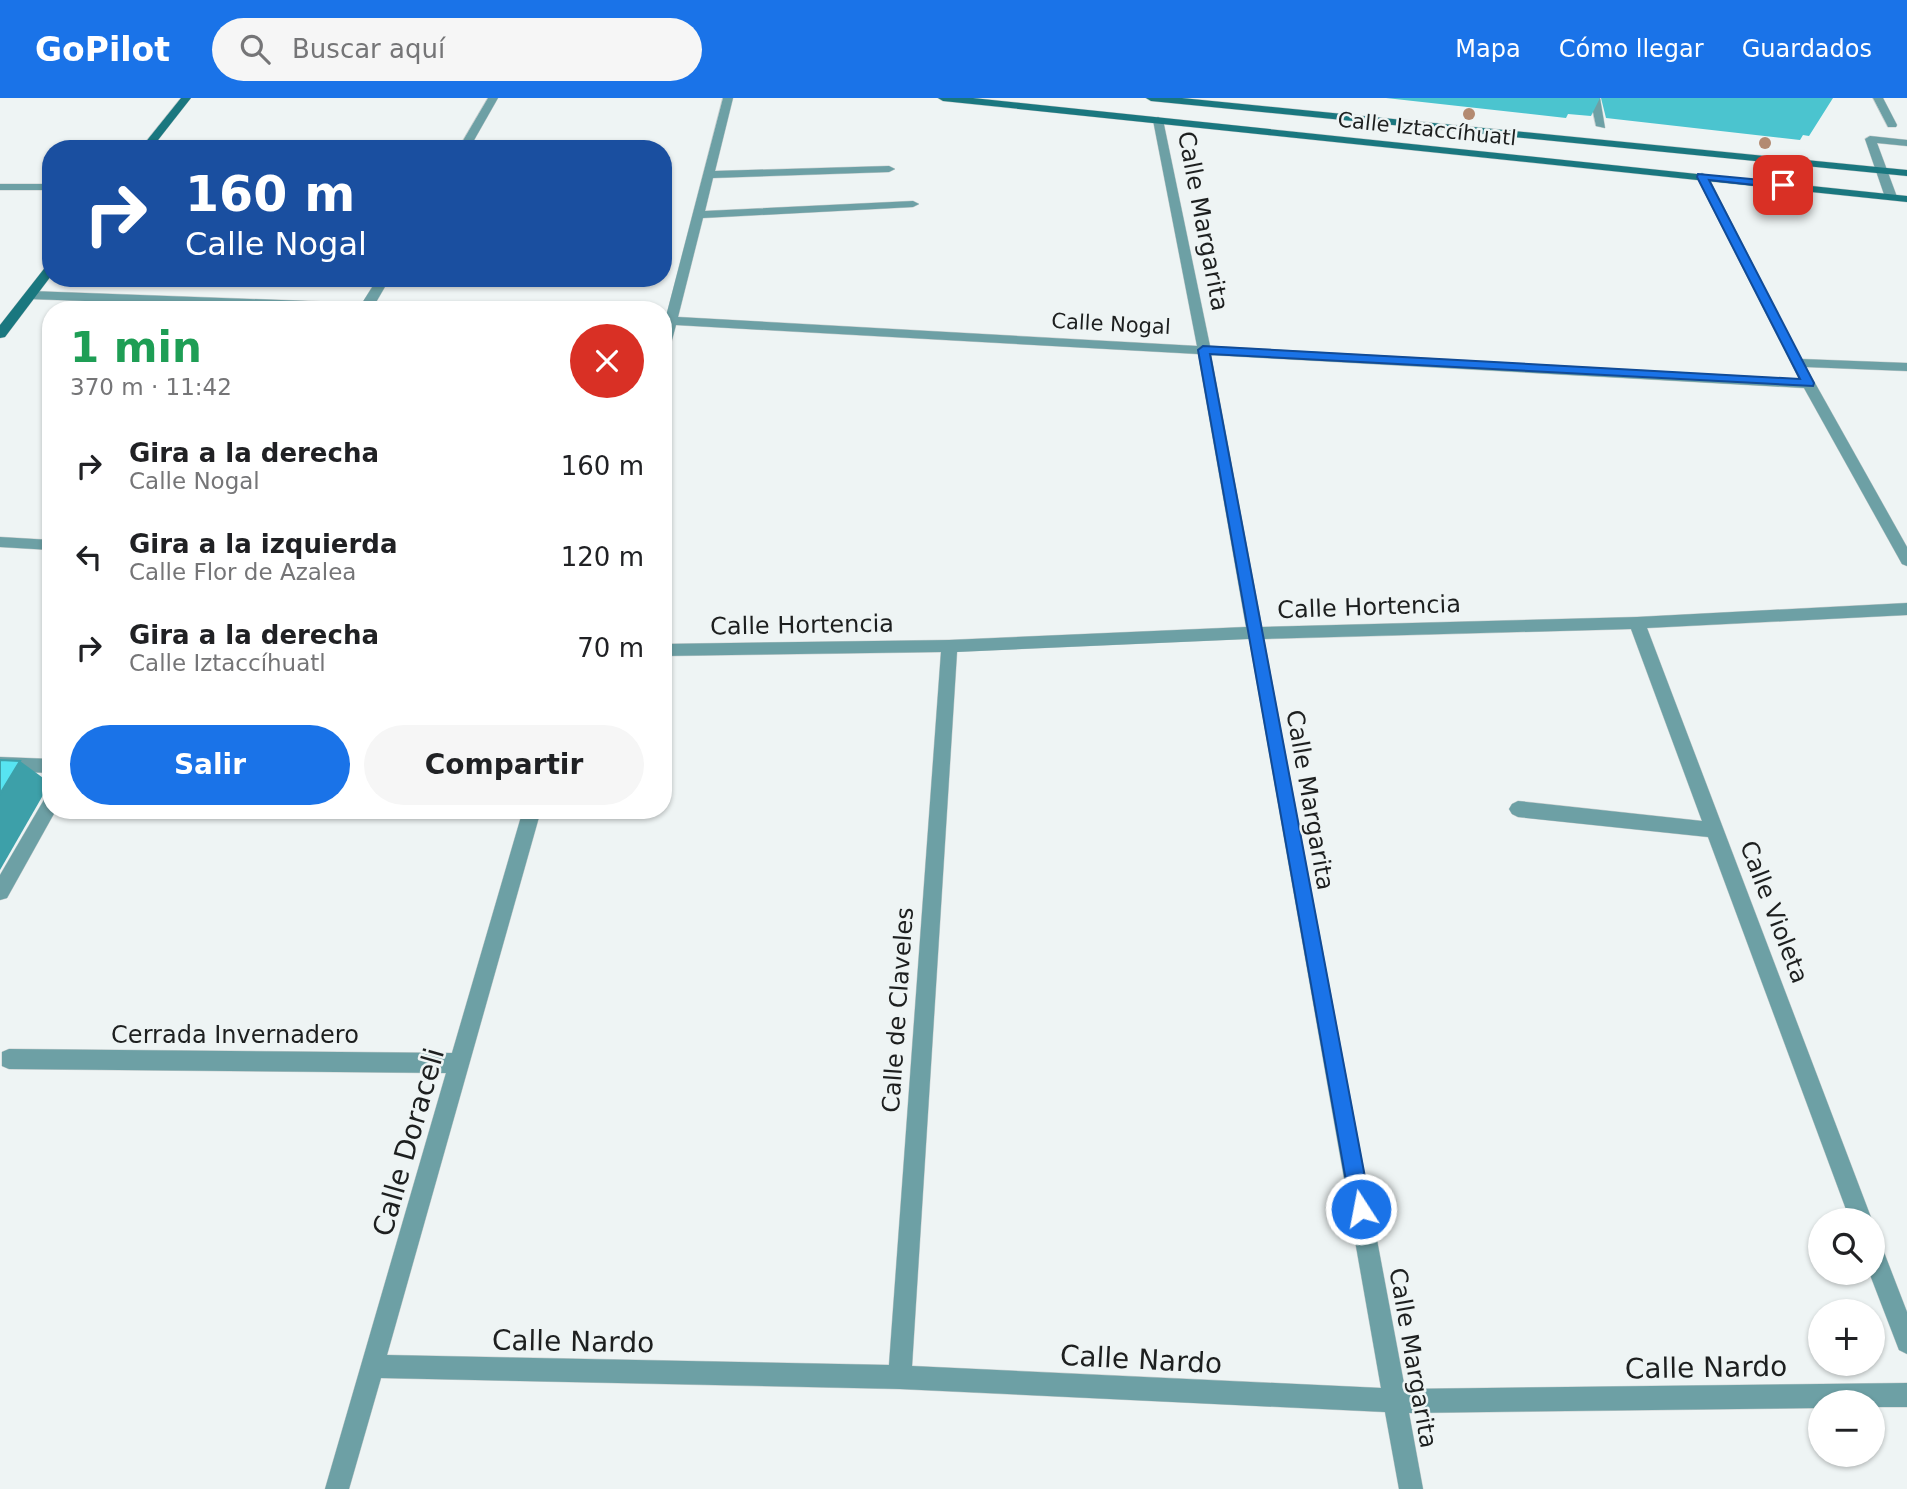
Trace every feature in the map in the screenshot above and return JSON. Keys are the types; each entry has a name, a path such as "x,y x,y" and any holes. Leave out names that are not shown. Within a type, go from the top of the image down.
{"main road":[{"path":"152,140 186,98"},
{"name":"Calle Iztaccíhuatl","path":"943,98 1907,199"},
{"path":"1151,98 1907,173"},
{"path":"1324,116 1325,137"},
{"path":"0,334 42,280"}],"street":[{"path":"468,140 493,98"},
{"path":"672,307 728,98"},
{"path":"1595,98 1601,126"},
{"path":"1878,98 1892,125"},
{"name":"Calle Margarita","path":"1158,120 1203,350 1411,1489"},
{"path":"1891,197 1870,139 1907,143"},
{"path":"708,175 888,169"},
{"path":"1702,177 1797,363 1907,560"},
{"path":"0,187 42,187"},
{"path":"698,215 913,204"},
{"path":"30,295 214,301"},
{"name":"Calle Nogal","path":"672,321 1808,383"},
{"path":"1797,363 1907,367"},
{"path":"0,542 42,544"},
{"name":"Calle Hortencia","path":"672,650 949,646 1254,633 1637,623 1907,609"},
{"name":"Calle Violeta","path":"1637,623 1857,1208"},
{"name":"Calle de Claveles","path":"900,1377 949,646"},
{"path":"0,764 42,766"},
{"path":"1518,809 1715,830"},
{"path":"0,892 42,819"},
{"name":"Calle Doraceli","path":"337,1489 529,819"},
{"name":"Cerrada Invernadero","path":"9,1059 460,1063"},
{"path":"1885,1284 1907,1342"},
{"name":"Calle Nardo","path":"372,1366 900,1377 1396,1401 1907,1395"}],"building":[{"path":"0,760 20,761 0,794"}],"route":[{"path":"1361,1209 1203,350 1808,383 1702,177 1783,185"}]}
